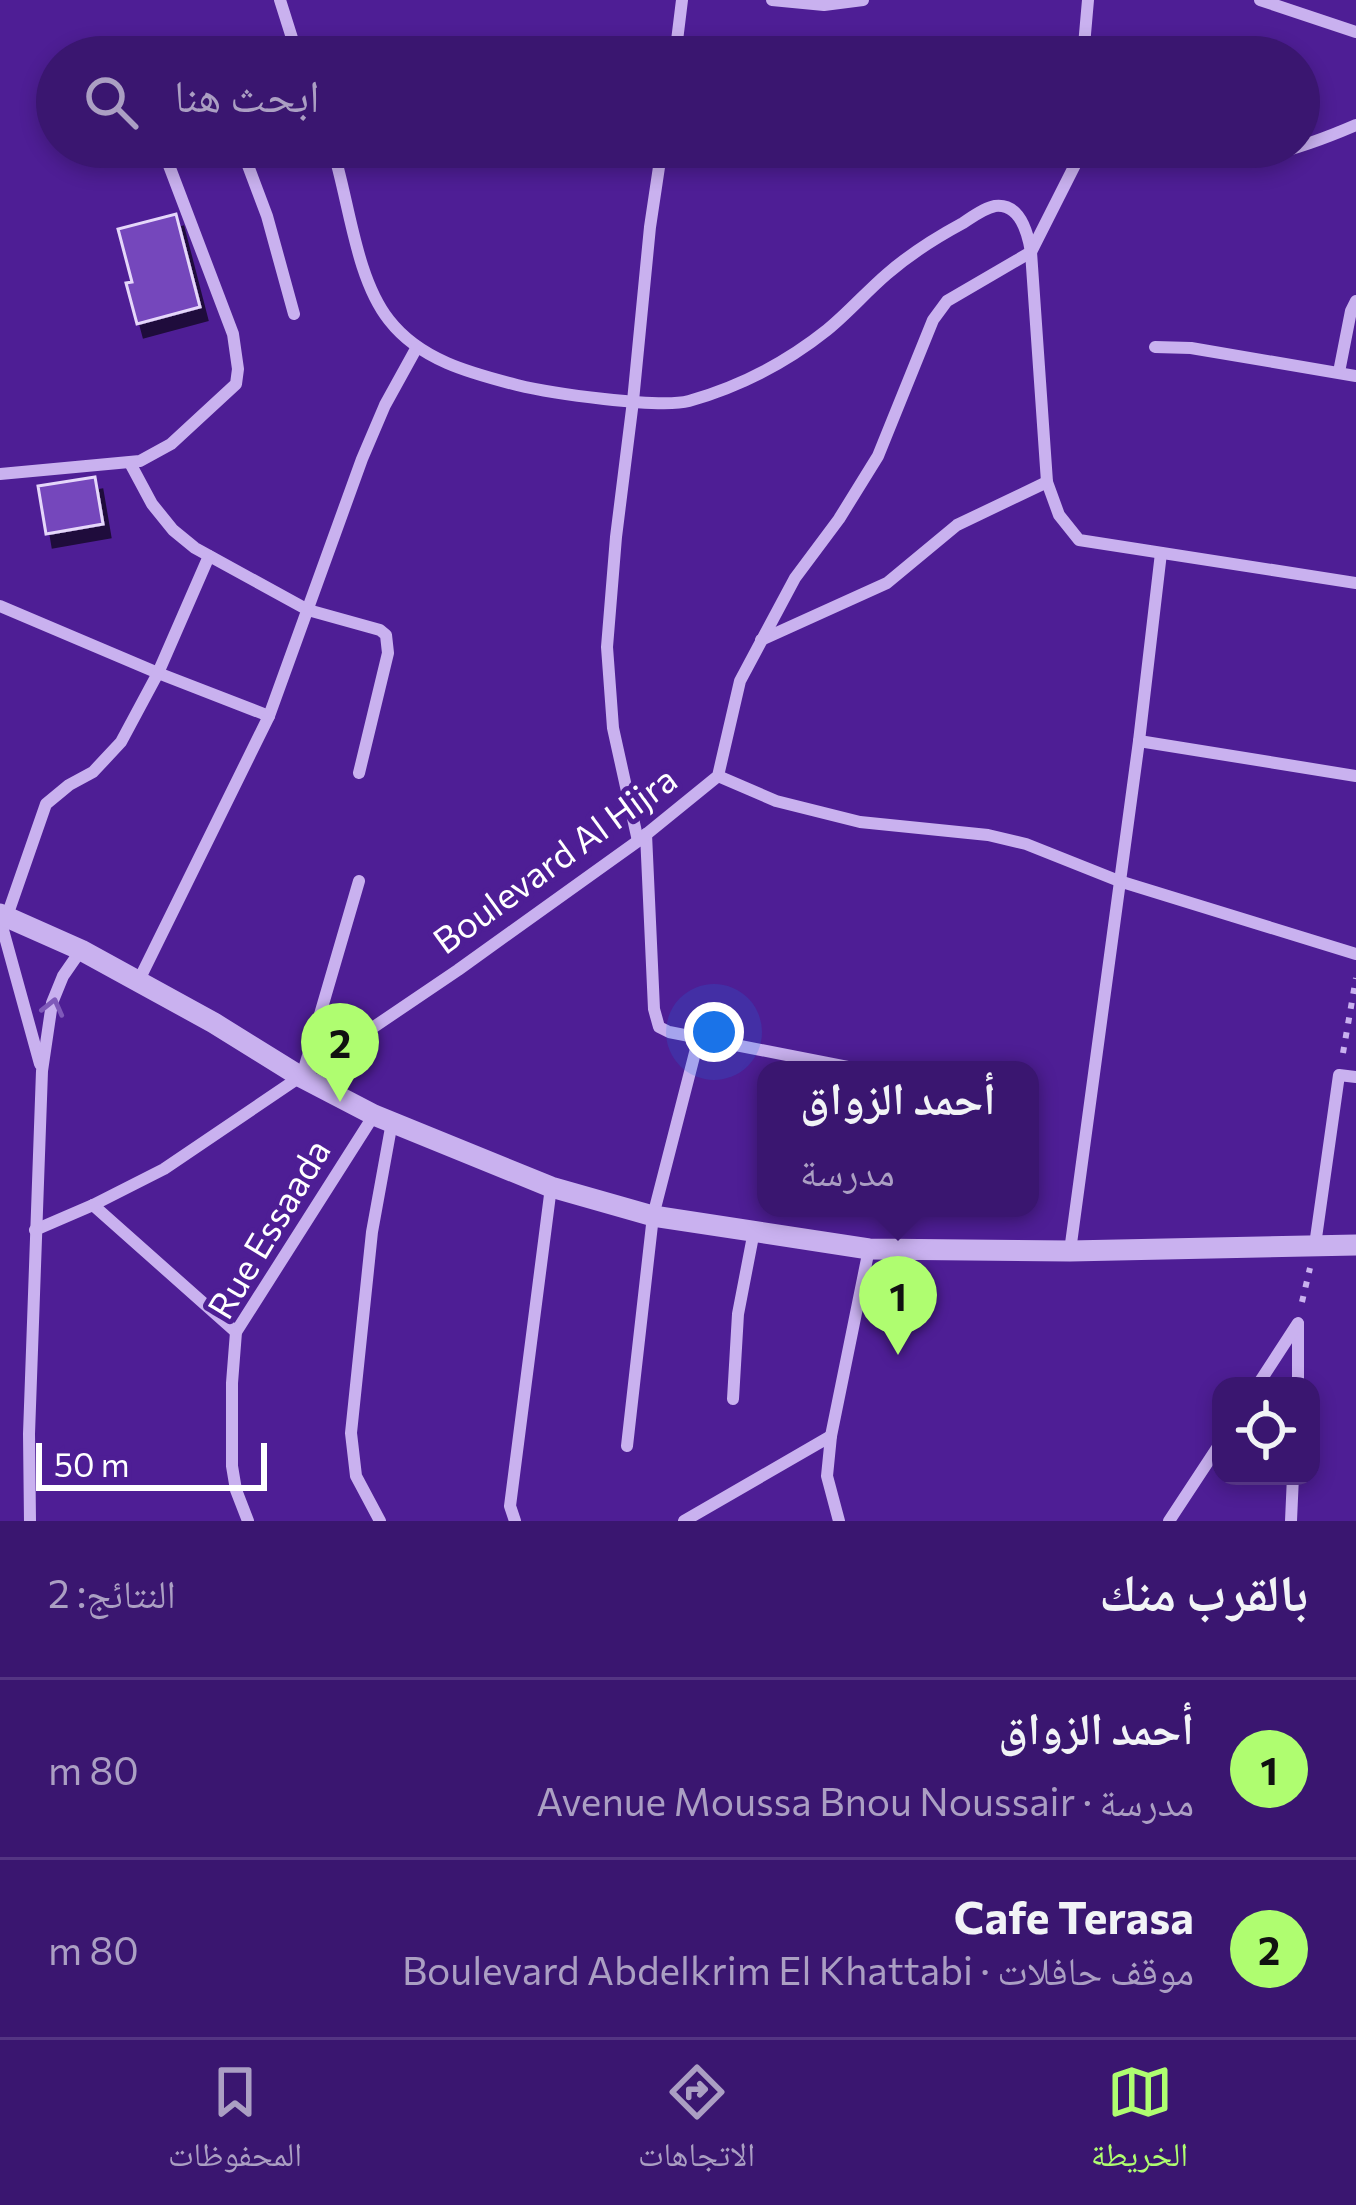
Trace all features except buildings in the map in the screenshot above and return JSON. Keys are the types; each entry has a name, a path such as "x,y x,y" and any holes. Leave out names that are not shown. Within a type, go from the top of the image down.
{"street":[{"path":"280,0 291,36"},
{"path":"678,36 682,0"},
{"path":"772,0 824,5 863,0"},
{"path":"1085,36 1088,0"},
{"path":"1260,0 1356,32"},
{"path":"1320,141 1356,125"},
{"path":"0,474 130,463 155,454 236,384 233,334 169,168"},
{"path":"249,168 294,314"},
{"path":"337,168 354,237 378,303 390,322 418,347 463,371 519,385 682,403 724,390 798,351 938,236 995,206 1004,207 1020,219 1031,252 1047,482 1059,515 1079,540 1356,583"},
{"path":"659,168 607,647 614,728 642,838 656,1021 669,1032 818,1061"},
{"path":"1031,252 1073,168"},
{"name":"Boulevard Al Hijra","path":"35,1230 164,1169 458,970 642,838 718,776 740,681 795,578 878,456 934,320 947,301 1031,252"},
{"path":"1339,372 1356,301"},
{"path":"137,982 269,716 362,459 418,347"},
{"path":"1155,347 1191,348 1356,376"},
{"path":"130,463 152,504 173,530 208,556 308,610 380,630 388,653 359,773"},
{"path":"760,641 887,583 957,525 1047,482"},
{"path":"1070,1251 1161,554"},
{"path":"42,1071 2,916 46,804 93,772 121,742 158,673 208,556"},
{"path":"0,606 269,716"},
{"path":"1139,741 1356,776"},
{"path":"718,776 776,801 860,823 988,835 1026,844 1119,881 1356,954"},
{"path":"301,1077 359,881"},
{"path":"2,916 81,950 301,1077 382,1118 551,1187 653,1216 869,1249 1070,1251 1356,1245"},
{"path":"29,1521 42,1071 52,1003 81,950"},
{"path":"627,1446 653,1216 699,1037"},
{"path":"1315,1245 1339,1075 1356,1077"},
{"path":"380,1521 356,1476 351,1433 382,1118"},
{"name":"Rue Essaada","path":"248,1521 232,1466 236,1332 382,1118"},
{"path":"515,1521 510,1506 551,1187"},
{"path":"93,1205 236,1332"},
{"path":"734,1400 738,1314 754,1231"},
{"path":"838,1521 826,1476 869,1249"},
{"path":"1263,1377 1298,1323"},
{"path":"1298,1323 1298,1377"},
{"path":"684,1521 831,1436"},
{"path":"1169,1521 1212,1456"},
{"path":"1291,1521 1293,1485"}],"path":[{"path":"1339,1075 1356,978"},
{"path":"1298,1323 1315,1245"}],"place":[{"name":"Cafe Terasa","path":"340,1102"},
{"name":"أحمد الزواق","path":"898,1355"}]}
